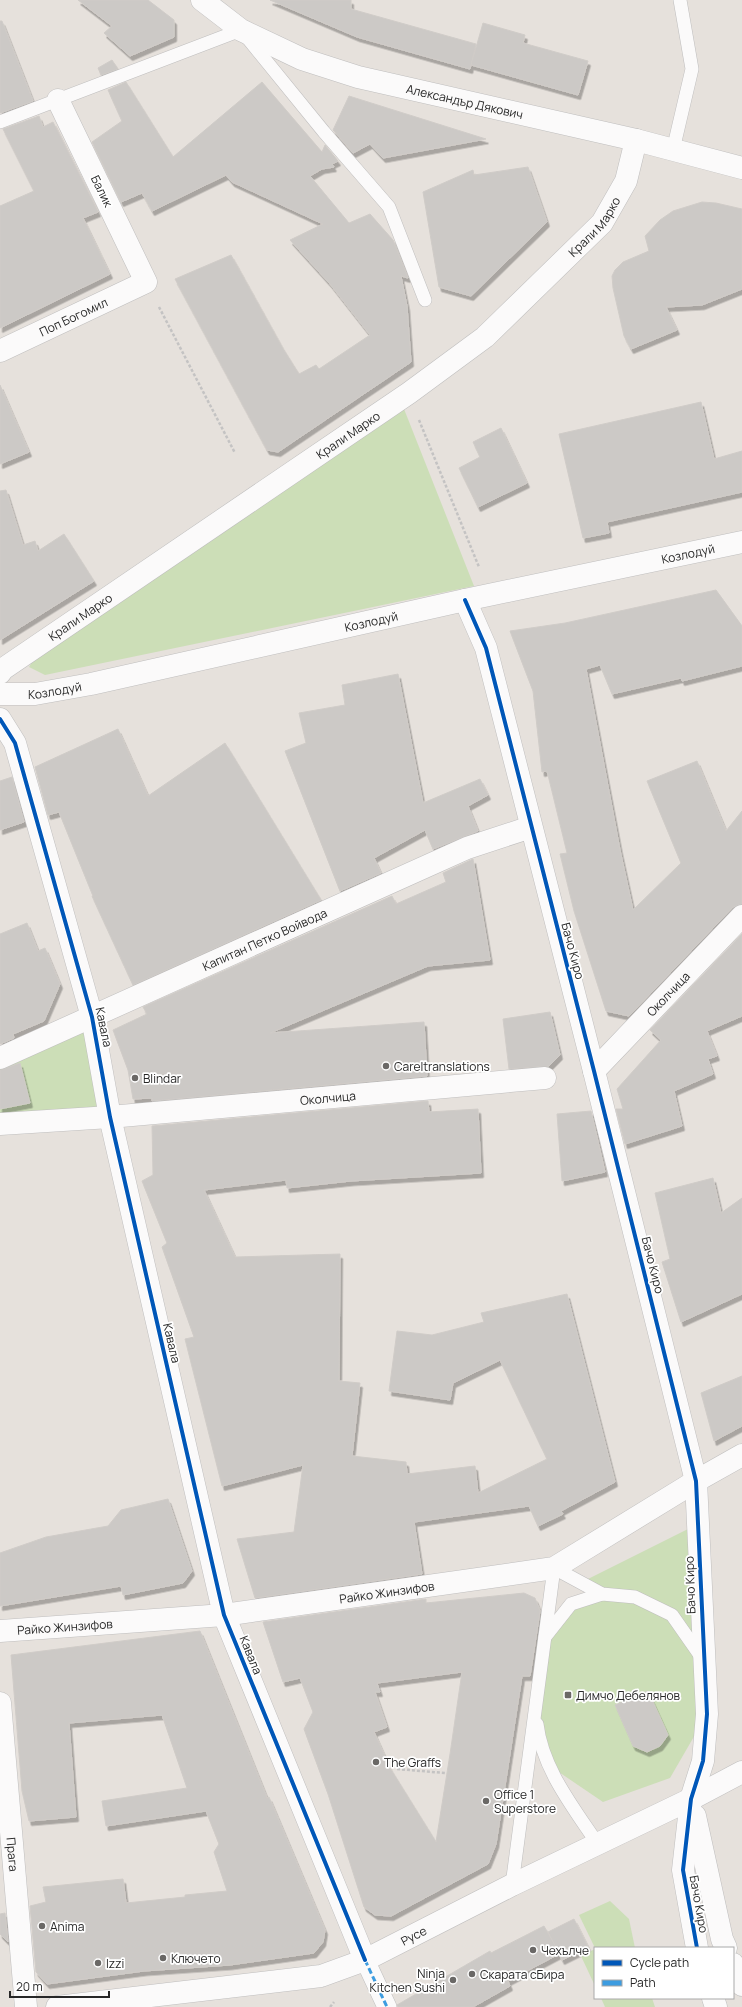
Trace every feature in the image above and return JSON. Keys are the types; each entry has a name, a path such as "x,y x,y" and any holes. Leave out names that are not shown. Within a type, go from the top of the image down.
{"street":[{"name":"Александър Дякович","path":"202,0 241,30 302,59 358,77 636,140 742,168"},
{"name":"Балик","path":"58,100 146,282"},
{"name":"Крали Марко","path":"0,673 3,669 408,393 484,337 602,223 626,181 636,140"},
{"name":"Поп Богомил","path":"0,351 146,282"},
{"name":"Козлодуй","path":"0,694 35,694 91,684 465,600 742,542"},
{"name":"Бачо Киро","path":"465,600 486,648 594,1070 696,1481 703,1660 707,1714 704,1761 691,1799 683,1870 697,1947"},
{"name":"Кавала","path":"0,719 15,743 92,1017 110,1117 224,1615 365,1960 387,2007"},
{"name":"Капитан Петко Войвода","path":"0,1058 467,848 531,827"},
{"name":"Околчица","path":"594,1070 742,916"},
{"name":"Околчица","path":"0,1124 110,1117 545,1078"},
{"name":"Райко Жинзифов","path":"0,1631 224,1615 554,1568 696,1481 742,1455"},
{"name":"Прага","path":"0,1703 26,2007"},
{"name":"Русе","path":"57,2007 321,1976 365,1960 512,1885 691,1799 742,1772"},
{"name":"Бачо Киро","path":"691,1799 722,1939 726,1947"},
{"path":"734,1966 742,1985"}],"lane":[{"path":"673,150 692,69 680,0"},
{"path":"0,122 241,30 324,132 389,207 425,300"},
{"path":"512,1885 554,1568 602,1594"},
{"path":"544,1638 571,1604 602,1594 635,1597 672,1615 703,1660"},
{"path":"535,1714 538,1732 550,1766 568,1799 597,1843"}],"path":[{"path":"146,282 235,453"},
{"path":"408,393 491,595"},
{"path":"397,1769 446,1773"}],"green space":[{"path":"404,409 474,586 45,675 29,667 35,657"},
{"path":"92,1017 110,1117 0,1126 0,1058"},
{"path":"698,1524 707,1714 670,1778 603,1802 550,1766 538,1732 544,1639 571,1604 601,1594 580,1583"},
{"path":"610,1901 629,1919 635,1947 595,1947 579,1915"},
{"path":"594,1950 594,1984 581,1956"},
{"path":"601,1999 652,1999 655,2007 605,2007"}],"building":[{"path":"78,0 148,0 174,20 174,37 130,56 104,33 112,26"},
{"path":"270,0 351,0 351,9 476,44 470,69 357,37"},
{"path":"0,21 2,21 33,101 0,113"},
{"path":"483,23 525,35 523,43 588,61 578,95 471,65"},
{"path":"112,60 118,69 101,75 98,68"},
{"path":"126,82 173,157 262,82 322,152 325,145 338,161 332,164 334,167 322,169 310,176 349,223 370,214 393,240 408,278 401,276 407,306 411,362 278,452 267,450 175,279 231,255 282,347 299,374 316,365 319,369 370,335 330,284 290,240 323,224 232,182 226,175 152,211 142,193 121,202 92,142 122,121 108,90"},
{"path":"349,96 486,139 383,158 370,144 353,153 333,130"},
{"path":"39,116 43,127 53,122 98,212 83,218 110,274 0,328 0,206 34,191 3,129"},
{"path":"528,167 547,222 471,296 439,287 423,192 473,170 474,175"},
{"path":"702,202 716,203 742,209 742,289 702,305 666,307 677,330 631,349 624,336 613,288 612,276 615,270 623,262 649,251 645,236 660,220 673,211"},
{"path":"0,385 29,452 0,464"},
{"path":"701,402 714,459 742,451 742,492 607,522 609,533 583,538 559,434"},
{"path":"501,428 527,483 478,507 459,468 480,457 473,442"},
{"path":"6,490 23,545 35,541 38,551 64,534 94,581 0,640 0,491"},
{"path":"716,590 742,626 742,666 682,681 681,678 612,694 600,665 586,669 620,850 633,910 681,863 647,781 697,761 726,831 742,811 742,904 733,907 629,1016 606,1011 574,911 560,854 567,853 547,771 542,772 533,691 510,631 565,623"},
{"path":"398,674 423,803 480,779 488,795 468,806 478,831 433,849 425,830 374,858 381,873 340,891 285,751 306,743 299,713 345,705 342,685"},
{"path":"118,729 148,796 225,743 321,900 133,985 92,896 59,812 48,815 35,767"},
{"path":"12,777 24,822 0,830 0,781"},
{"path":"473,859 490,960 428,966 270,1033 424,1022 427,1076 152,1101 152,1098 133,1099 128,1070 113,1030 147,1014 143,1007 392,896 396,904 446,882 443,873"},
{"path":"27,923 38,951 45,948 60,984 44,1021 13,1034 14,1038 0,1044 0,934"},
{"path":"742,934 742,1016 707,1031 717,1056 708,1059 713,1074 674,1091 682,1126 625,1144 616,1109 623,1109 617,1089 661,1040 650,1030"},
{"path":"550,1012 560,1055 549,1066 509,1069 503,1019"},
{"path":"20,1063 30,1103 0,1109 0,1070"},
{"path":"428,1101 429,1112 478,1109 481,1173 351,1181 287,1188 286,1180 204,1190 235,1257 340,1254 339,1381 360,1383 352,1456 406,1462 407,1474 475,1466 478,1493 547,1459 500,1360 453,1383 450,1400 389,1391 397,1331 432,1335 484,1322 481,1313 567,1294 615,1482 561,1511 563,1514 538,1526 529,1506 414,1522 422,1574 255,1598 237,1539 294,1532 303,1465 222,1486 185,1339 194,1337 162,1247 167,1243 142,1181 153,1175 152,1126"},
{"path":"591,1111 605,1172 562,1181 557,1114"},
{"path":"713,1178 721,1213 742,1198 742,1294 681,1322 662,1262 670,1259 655,1193"},
{"path":"742,1376 742,1426 714,1441 701,1393"},
{"path":"168,1499 192,1571 183,1583 123,1595 121,1586 0,1606 0,1553 46,1537 108,1526 121,1510"},
{"path":"524,1593 535,1598 540,1611 530,1676 522,1676 496,1844 488,1864 391,1916 375,1915 364,1907 328,1794 304,1729 313,1712 300,1678 283,1682 263,1622 426,1599 426,1603","holes":["462,1672 436,1842 390,1768 374,1732 387,1727 375,1692 380,1692 377,1683"]},
{"path":"200,1631 267,1798 269,1797 325,1930 323,1942 314,1953 230,1965 144,1971 47,1984 36,1972 30,1906 46,1902 43,1887 123,1879 126,1903 227,1891 214,1852 219,1844 206,1811 106,1826 102,1801 187,1788 162,1715 69,1723 76,1817 29,1821 22,1791 11,1655"},
{"path":"648,1691 668,1735 660,1746 647,1752 633,1746 615,1705"},
{"path":"5,1913 8,1942 0,1934 0,1914"},
{"path":"574,1919 588,1947 562,1960 559,1954 508,1981 510,1986 473,2007 398,2007 397,2005 490,1951 491,1953 544,1926 557,1949 548,1932"}],"marked path":[{"path":"365,1960 387,2007"}],"cycle path":[{"path":"465,600 486,648 594,1071 696,1481 707,1714 703,1761 691,1799 683,1870 697,1947"},
{"path":"0,719 15,743 92,1017 110,1117 224,1615 365,1960"}],"place":[{"name":"Careltranslations","path":"386,1066"},
{"name":"Blindar","path":"135,1078"},
{"name":"Димчо Дебелянов","path":"568,1695"},
{"name":"The Graffs","path":"376,1762"},
{"name":"Office 1 Superstore","path":"486,1801"},
{"name":"Anima","path":"42,1926"},
{"name":"Чехълче","path":"533,1950"},
{"name":"Ключето","path":"163,1958"},
{"name":"Izzi","path":"98,1963"},
{"name":"Скарата сБира","path":"472,1974"},
{"name":"Ninja Kitchen Sushi","path":"453,1980"}]}
